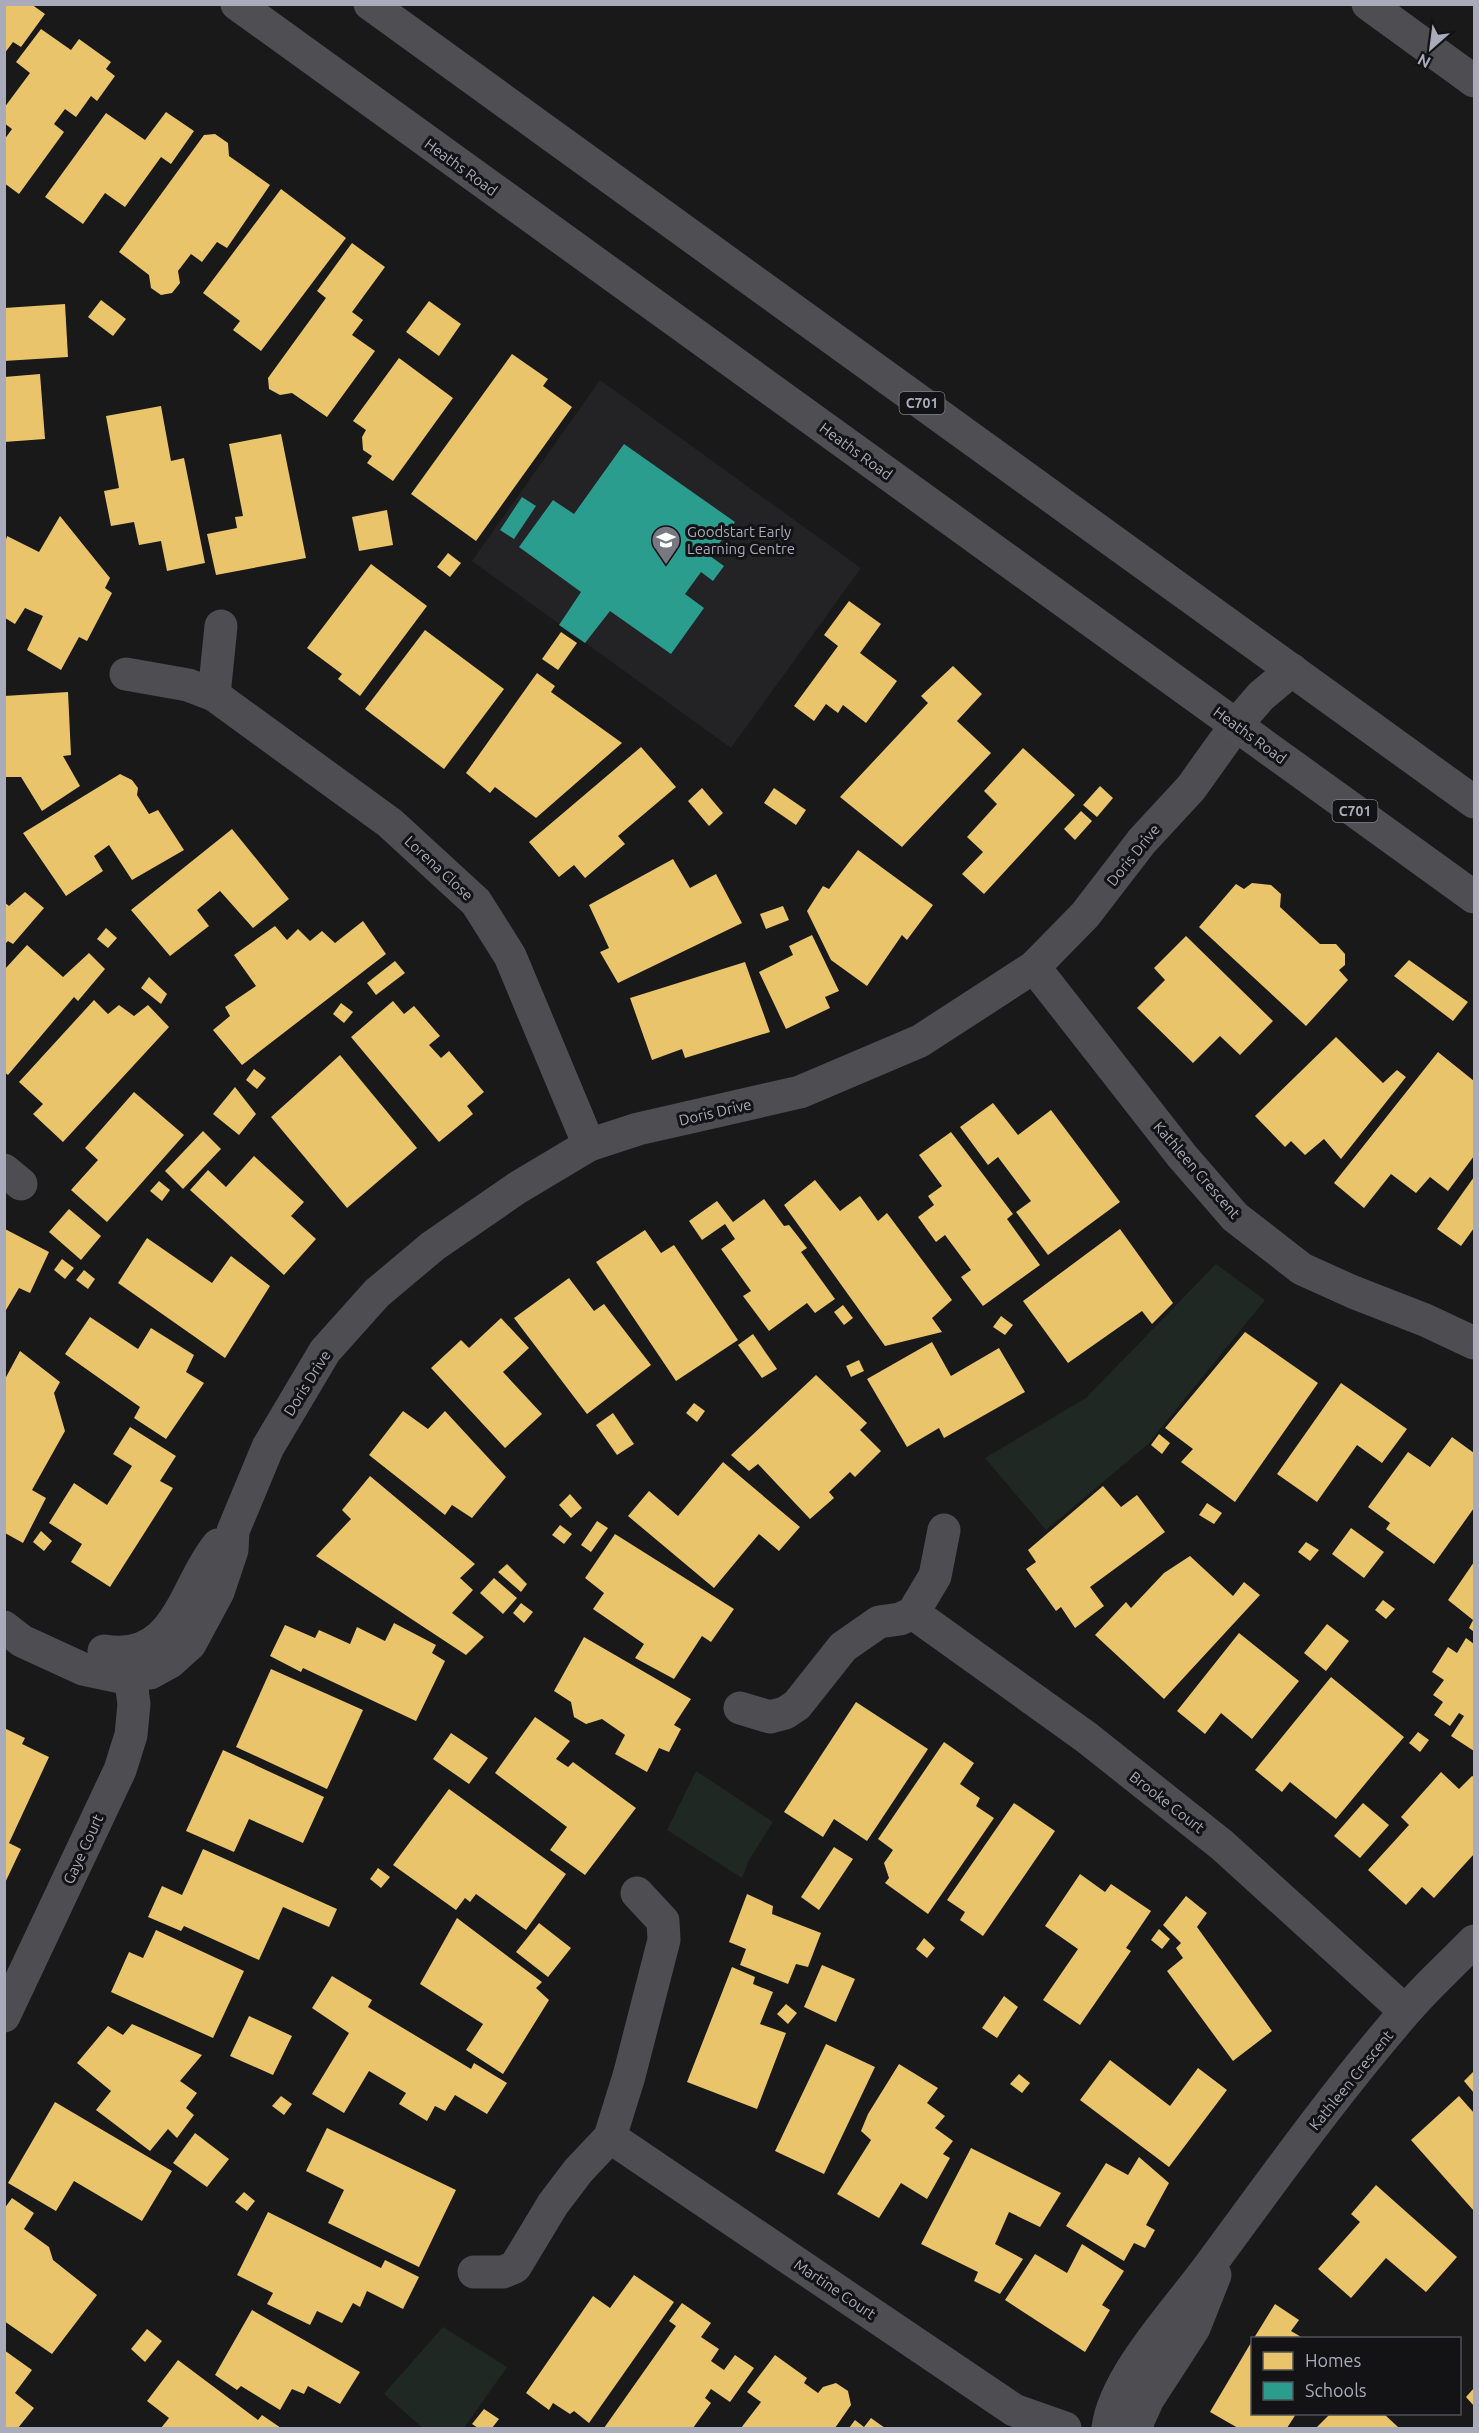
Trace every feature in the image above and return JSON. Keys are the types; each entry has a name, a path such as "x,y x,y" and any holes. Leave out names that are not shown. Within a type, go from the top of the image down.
{"main road":[{"name":"Heaths Road","path":"237,4 1474,897"},
{"name":"C701","path":"370,4 1474,802"},
{"path":"1236,725 1261,696 1292,670"}],"street":[{"path":"1368,4 1474,81"},
{"path":"214,695 221,626"},
{"name":"Lorena Close","path":"126,674 188,685 214,695 390,824 476,902 510,956 589,1145"},
{"name":"Doris Drive","path":"4,1621 27,1625 96,1650 118,1654 128,1664 150,1673 170,1662 190,1644 218,1592 232,1550 233,1531 268,1447 325,1352 377,1293 433,1246 517,1188 589,1145 638,1129 800,1092 920,1041 1034,967 1084,915 1142,841 1191,788 1236,725"},
{"name":"Kathleen Crescent","path":"1034,967 1182,1156 1235,1217 1302,1269 1474,1343"},
{"path":"740,1708 770,1717 785,1713 797,1705 843,1647 879,1622 900,1619 913,1612 935,1576 944,1530"},
{"name":"Brooke Court","path":"913,1612 1086,1737 1222,1845 1405,2011"},
{"name":"Doris Drive","path":"4,1627 22,1641 83,1669 121,1677 128,1664"},
{"name":"Gaye Court","path":"4,2016 120,1770 131,1735 134,1704 128,1664"},
{"path":"474,2272 503,2272 515,2267 553,2204 578,2171 610,2137 629,2076 664,1940 663,1921 637,1893"},
{"name":"Kathleen Crescent","path":"1108,2428 1120,2391 1169,2315 1238,2228 1287,2159 1405,2011 1474,1941"},
{"name":"Martine Court","path":"610,2137 1014,2410 1065,2428"},
{"name":"Kathleen Crescent","path":"1137,2428 1137,2421 1148,2400 1194,2328 1211,2283 1238,2228"}],"shaded area":[{"name":"Goodstart Early Learning Centre","path":"600,380 861,568 731,748 472,561"},
{"path":"1216,1264 1265,1300 1148,1444 1046,1530 985,1458 1086,1398"},
{"path":"696,1771 773,1822 749,1860 742,1878 667,1830"},
{"path":"443,2327 507,2367 464,2428 423,2428 384,2394"}],"building: Homes":[{"path":"4,4 31,4 45,14 21,47 13,42 4,54"},
{"path":"41,29 71,50 79,39 111,62 106,69 115,76 97,101 91,96 76,117 65,109 54,124 64,132 19,194 4,183 4,140 12,129 4,123 4,108 30,73 16,62"},
{"path":"166,112 194,131 171,164 161,157 125,207 105,193 83,224 45,197 106,113 145,140"},
{"path":"215,134 228,143 229,156 270,185 227,248 217,242 202,262 191,254 178,271 180,283 172,293 161,295 151,288 149,275 119,252 204,135"},
{"path":"281,189 346,238 261,351 233,330 240,321 203,293"},
{"path":"352,243 385,267 352,312 363,320 352,335 375,351 327,417 292,393 280,395 269,389 268,378 326,298 317,291"},
{"path":"101,300 126,319 113,336 88,317"},
{"path":"429,301 461,324 439,356 406,332"},
{"path":"65,304 68,357 4,361 4,308"},
{"path":"512,354 548,379 543,386 572,407 476,541 411,494"},
{"path":"399,358 453,398 393,481 367,463 372,456 363,450 362,437 366,430 353,421"},
{"path":"40,374 45,439 4,442 4,377"},
{"path":"161,406 171,461 184,458 205,563 167,571 161,541 139,545 134,522 111,526 104,491 119,488 106,416"},
{"path":"281,434 306,558 216,575 207,534 237,528 235,517 243,516 229,444"},
{"path":"387,510 393,545 359,551 352,517"},
{"path":"60,516 110,578 105,588 112,593 87,641 79,637 61,670 27,650 43,616 25,608 15,624 5,618 5,543 7,536 39,552"},
{"path":"448,553 461,563 450,577 437,567"},
{"path":"371,564 427,606 360,696 338,679 342,674 307,648"},
{"path":"849,601 881,624 860,653 897,681 866,723 843,705 838,713 826,704 814,721 794,706 838,646 824,635"},
{"path":"425,630 504,689 444,769 365,709"},
{"path":"561,632 577,643 558,670 542,659"},
{"path":"953,666 982,694 957,721 991,753 902,847 840,797 928,703 921,696"},
{"path":"537,673 555,686 551,692 622,743 536,818 495,787 490,793 466,773"},
{"path":"68,692 71,755 63,756 80,786 42,811 21,777 4,777 4,696"},
{"path":"641,747 676,787 618,836 625,844 585,878 574,865 559,877 529,842"},
{"path":"1023,748 1075,795 984,894 962,874 983,852 967,837 997,804 984,791"},
{"path":"120,774 132,780 138,788 137,795 149,814 158,810 184,850 132,880 109,845 94,856 103,871 66,896 23,833"},
{"path":"1100,786 1113,798 1097,817 1083,805"},
{"path":"702,788 723,813 709,826 688,801"},
{"path":"774,788 806,810 796,825 764,803"},
{"path":"1081,811 1092,821 1075,840 1064,829"},
{"path":"232,829 289,899 253,928 220,891 197,910 209,926 170,956 131,910"},
{"path":"858,850 933,905 907,940 902,935 867,986 831,960 807,911 823,886 829,889"},
{"path":"673,859 690,888 716,874 742,923 618,983 600,952 609,948 589,905"},
{"path":"1252,883 1271,885 1281,894 1280,907 1320,944 1336,944 1345,954 1345,965 1339,970 1348,980 1306,1026 1199,927 1236,884 1244,889"},
{"path":"25,892 44,908 13,944 8,941 4,945 4,902 9,906"},
{"path":"783,906 789,920 766,929 760,914"},
{"path":"363,921 386,954 242,1065 213,1030 230,1016 225,1007 256,986 234,955 275,926 287,940 298,929 310,941 322,931 335,943"},
{"path":"106,928 117,938 108,948 97,939"},
{"path":"812,935 839,991 825,997 830,1008 786,1029 759,972 793,955 789,946"},
{"path":"1186,936 1273,1021 1240,1055 1220,1036 1193,1063 1137,1008 1165,980 1154,968"},
{"path":"27,945 63,977 89,953 105,969 78,1001 74,997 8,1075 4,1072 4,970"},
{"path":"1409,960 1468,1002 1453,1021 1394,976"},
{"path":"395,961 405,973 376,995 367,983"},
{"path":"745,962 770,1032 685,1058 682,1049 652,1060 630,998"},
{"path":"149,977 167,994 161,1004 141,988"},
{"path":"94,1000 108,1014 119,1005 134,1016 148,1005 169,1027 63,1142 33,1114 43,1104 19,1082"},
{"path":"393,1001 404,1014 414,1006 440,1036 429,1045 441,1058 449,1051 484,1092 467,1106 473,1114 439,1142 351,1037"},
{"path":"341,1003 353,1012 344,1023 333,1014"},
{"path":"1336,1037 1383,1083 1397,1070 1406,1077 1341,1159 1324,1139 1305,1155 1291,1141 1285,1147 1255,1116"},
{"path":"1438,1052 1474,1081 1474,1156 1448,1191 1430,1177 1416,1193 1391,1174 1364,1208 1334,1183"},
{"path":"340,1055 417,1148 347,1208 271,1117"},
{"path":"254,1069 266,1078 257,1089 246,1080"},
{"path":"235,1087 256,1114 239,1135 213,1114"},
{"path":"134,1092 184,1135 107,1222 71,1190 98,1160 85,1148"},
{"path":"993,1103 1018,1135 1051,1110 1120,1202 1048,1255 1016,1212 1031,1201 998,1157 988,1165 960,1127"},
{"path":"203,1131 221,1149 183,1189 165,1171"},
{"path":"951,1132 1013,1214 1007,1219 1040,1265 983,1306 961,1277 971,1270 945,1235 936,1242 918,1217 934,1205 928,1196 942,1186 919,1155"},
{"path":"254,1156 304,1202 291,1216 316,1239 284,1275 190,1190 208,1170 226,1187"},
{"path":"1474,1177 1474,1228 1461,1246 1437,1229"},
{"path":"815,1180 840,1211 860,1196 878,1221 887,1213 952,1300 932,1318 942,1332 885,1346 784,1205"},
{"path":"159,1181 170,1190 162,1201 150,1191"},
{"path":"764,1199 784,1226 789,1225 807,1248 801,1252 835,1299 815,1313 807,1303 769,1331 743,1296 751,1291 721,1249 735,1239 725,1224 702,1240 689,1221 717,1201 733,1222"},
{"path":"69,1209 101,1236 81,1260 49,1232"},
{"path":"5,1229 49,1252 30,1293 19,1288 6,1310 5,1308"},
{"path":"1120,1229 1173,1303 1152,1324 1142,1311 1068,1363 1023,1301"},
{"path":"645,1230 661,1253 674,1245 738,1340 676,1381 596,1262"},
{"path":"147,1238 212,1283 231,1256 270,1286 225,1358 118,1283"},
{"path":"62,1259 74,1268 65,1279 54,1270"},
{"path":"84,1270 95,1279 88,1289 76,1280"},
{"path":"569,1278 594,1311 604,1304 651,1365 587,1414 514,1318"},
{"path":"843,1305 853,1318 844,1325 834,1312"},
{"path":"1001,1316 1013,1325 1005,1335 993,1327"},
{"path":"90,1317 138,1349 151,1328 194,1355 186,1372 204,1383 166,1439 134,1418 140,1407 65,1354"},
{"path":"501,1318 529,1348 503,1372 542,1414 505,1448 431,1368 461,1340 469,1348"},
{"path":"1245,1332 1318,1383 1235,1502 1181,1462 1193,1449 1165,1428"},
{"path":"753,1334 777,1369 762,1378 738,1345"},
{"path":"932,1342 951,1376 999,1348 1025,1392 944,1438 939,1428 907,1447 867,1379"},
{"path":"20,1351 60,1382 54,1393 65,1431 32,1490 46,1498 23,1543 5,1533 5,1379"},
{"path":"859,1360 864,1371 851,1377 846,1366"},
{"path":"816,1375 867,1423 860,1430 881,1451 855,1477 850,1472 829,1492 834,1498 810,1519 758,1464 749,1471 731,1455"},
{"path":"1341,1383 1407,1429 1382,1463 1357,1445 1317,1502 1277,1474"},
{"path":"694,1403 705,1411 697,1422 686,1413"},
{"path":"403,1411 428,1429 445,1411 506,1477 472,1518 452,1505 445,1515 369,1455"},
{"path":"613,1413 634,1444 617,1455 596,1425"},
{"path":"130,1427 176,1456 160,1481 173,1488 110,1587 71,1562 82,1544 49,1523 74,1483 107,1505 132,1466 113,1454"},
{"path":"1159,1434 1170,1443 1162,1454 1151,1445"},
{"path":"1452,1437 1474,1453 1474,1508 1434,1564 1386,1529 1390,1523 1368,1507 1408,1452 1430,1467"},
{"path":"723,1462 800,1527 779,1551 759,1534 714,1588 628,1516 649,1491 678,1516"},
{"path":"370,1476 475,1564 460,1578 473,1590 452,1613 484,1637 466,1655 316,1556 351,1519 342,1510"},
{"path":"1103,1486 1121,1507 1137,1495 1165,1532 1090,1587 1104,1606 1075,1628 1061,1607 1056,1611 1026,1569 1036,1562 1028,1550"},
{"path":"570,1494 582,1508 571,1518 559,1505"},
{"path":"1207,1503 1222,1513 1214,1524 1199,1515"},
{"path":"597,1521 608,1528 591,1552 581,1545"},
{"path":"560,1525 572,1534 564,1544 552,1535"},
{"path":"1351,1528 1384,1552 1364,1578 1332,1554"},
{"path":"41,1531 52,1541 44,1551 33,1542"},
{"path":"615,1534 734,1609 711,1642 702,1636 674,1679 635,1658 644,1644 593,1609 604,1593 585,1578"},
{"path":"1306,1542 1319,1550 1310,1561 1298,1552"},
{"path":"1190,1556 1233,1596 1244,1582 1260,1595 1164,1699 1095,1635 1126,1602 1131,1608 1164,1573"},
{"path":"1474,1562 1474,1632 1469,1628 1473,1620 1448,1600"},
{"path":"507,1564 527,1584 521,1592 498,1572"},
{"path":"494,1578 517,1598 503,1614 480,1593"},
{"path":"1383,1600 1395,1609 1386,1619 1375,1610"},
{"path":"521,1603 533,1612 524,1623 513,1613"},
{"path":"394,1623 436,1645 432,1653 445,1661 416,1721 303,1668 301,1672 270,1656 285,1625 315,1638 319,1630 350,1644 357,1627 385,1641"},
{"path":"1327,1624 1349,1641 1326,1671 1304,1653"},
{"path":"1239,1633 1299,1681 1252,1739 1221,1713 1205,1734 1177,1711"},
{"path":"584,1637 691,1699 674,1725 681,1729 669,1752 659,1748 647,1772 615,1754 625,1735 602,1719 586,1724 574,1717 571,1702 554,1691"},
{"path":"1466,1638 1474,1644 1474,1751 1451,1736 1464,1716 1459,1713 1450,1726 1434,1715 1443,1702 1433,1695 1444,1680 1432,1672 1448,1647 1457,1653"},
{"path":"271,1669 363,1710 327,1789 236,1747"},
{"path":"1331,1677 1404,1737 1336,1819 1290,1782 1282,1792 1255,1770"},
{"path":"856,1702 928,1749 867,1841 834,1819 823,1837 784,1812"},
{"path":"535,1717 570,1741 556,1759 568,1767 573,1762 636,1808 585,1875 550,1850 567,1827 495,1773"},
{"path":"4,1728 25,1738 22,1744 49,1757 9,1843 21,1849 4,1885"},
{"path":"1418,1732 1429,1740 1420,1752 1409,1743"},
{"path":"451,1733 488,1758 469,1784 433,1759"},
{"path":"944,1742 974,1763 960,1784 980,1798 976,1806 994,1818 928,1914 885,1883 889,1878 884,1863 893,1850 878,1839"},
{"path":"223,1750 324,1797 303,1843 249,1819 234,1852 186,1831"},
{"path":"1441,1772 1459,1789 1472,1776 1474,1777 1474,1854 1434,1898 1422,1887 1406,1905 1368,1870 1409,1825 1401,1817"},
{"path":"449,1789 566,1874 526,1930 476,1894 470,1902 465,1898 456,1910 393,1865"},
{"path":"1014,1803 1055,1831 983,1936 960,1920 965,1912 947,1900"},
{"path":"1363,1803 1389,1825 1360,1858 1334,1836"},
{"path":"834,1847 853,1859 819,1910 801,1897"},
{"path":"203,1849 337,1909 329,1927 283,1907 259,1960 184,1926 181,1931 148,1917 162,1886 182,1895"},
{"path":"378,1868 390,1877 381,1888 370,1879"},
{"path":"1080,1874 1105,1892 1111,1884 1151,1911 1126,1948 1131,1951 1080,2025 1043,2000 1078,1949 1045,1926"},
{"path":"747,1894 773,1906 772,1914 821,1933 808,1967 796,1964 788,1984 740,1965 746,1949 729,1942"},
{"path":"1186,1896 1207,1913 1197,1927 1272,2031 1233,2061 1167,1971 1183,1958 1176,1948 1181,1943 1163,1925"},
{"path":"457,1918 542,1982 536,1988 549,2000 503,2074 466,2050 483,2024 420,1984"},
{"path":"539,1923 571,1948 548,1977 516,1952"},
{"path":"1159,1929 1170,1939 1162,1949 1151,1940"},
{"path":"156,1930 244,1971 213,2038 111,1992 129,1952 143,1958"},
{"path":"924,1938 935,1948 927,1958 916,1949"},
{"path":"822,1965 855,1979 836,2022 804,2007"},
{"path":"732,1967 755,1977 753,1984 773,1992 760,2024 786,2033 757,2109 687,2082"},
{"path":"332,1976 372,2000 368,2007 471,2069 474,2063 507,2083 487,2114 455,2095 445,2111 435,2106 427,2121 399,2104 406,2093 369,2071 344,2113 312,2094 349,2033 312,2008"},
{"path":"1004,1996 1018,2007 997,2038 982,2028"},
{"path":"786,2004 797,2013 788,2024 777,2014"},
{"path":"249,2016 292,2036 273,2075 230,2056"},
{"path":"132,2024 202,2055 180,2081 197,2093 186,2108 194,2115 177,2138 168,2129 150,2151 96,2110 111,2091 77,2063 108,2026 123,2035"},
{"path":"826,2044 875,2067 824,2174 775,2151"},
{"path":"1110,2060 1170,2106 1198,2068 1227,2090 1169,2167 1080,2100"},
{"path":"899,2064 938,2088 927,2103 945,2116 935,2128 953,2141 943,2154 950,2158 927,2199 901,2183 879,2218 837,2194 871,2140 861,2131 868,2114"},
{"path":"1474,2071 1474,2093 1464,2081"},
{"path":"1019,2074 1030,2083 1022,2093 1010,2084"},
{"path":"281,2096 292,2104 284,2115 272,2106"},
{"path":"1459,2096 1474,2113 1474,2211 1411,2140"},
{"path":"55,2102 172,2171 142,2221 74,2181 56,2211 8,2183"},
{"path":"327,2128 456,2190 419,2267 328,2223 344,2190 306,2171"},
{"path":"195,2133 229,2159 207,2187 173,2163"},
{"path":"971,2148 1061,2193 1040,2227 1009,2212 995,2244 1023,2259 1000,2294 974,2281 978,2272 921,2244"},
{"path":"1139,2157 1169,2183 1146,2225 1155,2230 1145,2248 1134,2243 1124,2261 1066,2226 1106,2163 1128,2175"},
{"path":"1376,2185 1457,2257 1426,2292 1386,2258 1351,2298 1318,2269 1360,2222 1351,2214"},
{"path":"244,2192 255,2201 247,2211 235,2202"},
{"path":"12,2198 34,2213 24,2229 49,2247 53,2260 97,2295 52,2354 4,2321 4,2209"},
{"path":"268,2212 381,2268 385,2260 419,2277 403,2309 367,2291 360,2307 353,2303 342,2323 317,2311 310,2325 267,2304 273,2293 237,2275"},
{"path":"1082,2244 1124,2271 1102,2305 1110,2310 1085,2352 1005,2300 1035,2254 1067,2273"},
{"path":"634,2275 674,2302 589,2423 574,2411 570,2414 553,2403 549,2410 526,2393 593,2296 610,2308"},
{"path":"682,2303 711,2323 701,2337 719,2349 711,2361 724,2370 735,2355 754,2368 730,2402 711,2389 705,2398 711,2403 693,2428 604,2428 676,2326 669,2321"},
{"path":"1275,2304 1299,2320 1291,2331 1301,2337 1255,2337"},
{"path":"252,2310 360,2372 340,2404 308,2386 304,2394 292,2389 280,2410 241,2386 237,2390 215,2375"},
{"path":"147,2329 162,2341 145,2362 131,2349"},
{"path":"1251,2343 1251,2415 1295,2415 1287,2428 1238,2428 1210,2412"},
{"path":"4,2350 32,2370 15,2393 34,2408 18,2428 4,2428"},
{"path":"775,2355 807,2378 804,2383 818,2393 823,2387 836,2383 848,2391 851,2405 835,2428 741,2428 761,2402 747,2392"},
{"path":"178,2360 258,2420 262,2415 281,2428 161,2428 169,2418 147,2401"},
{"path":"1474,2388 1474,2406 1466,2397"},
{"path":"484,2409 499,2419 492,2428 478,2428 472,2424"},
{"path":"1329,2415 1385,2415 1398,2427 1316,2428"},
{"path":"871,2418 885,2428 849,2428 855,2420 864,2427"}],"building: Schools":[{"path":"624,444 735,522 710,556 724,566 713,581 701,572 685,594 704,608 671,654 610,611 585,643 559,625 581,592 519,547 553,500 574,514"},
{"path":"522,497 536,506 514,539 500,530"}],"place":[{"name":"Goodstart Early Learning Centre","path":"666,566"}]}
